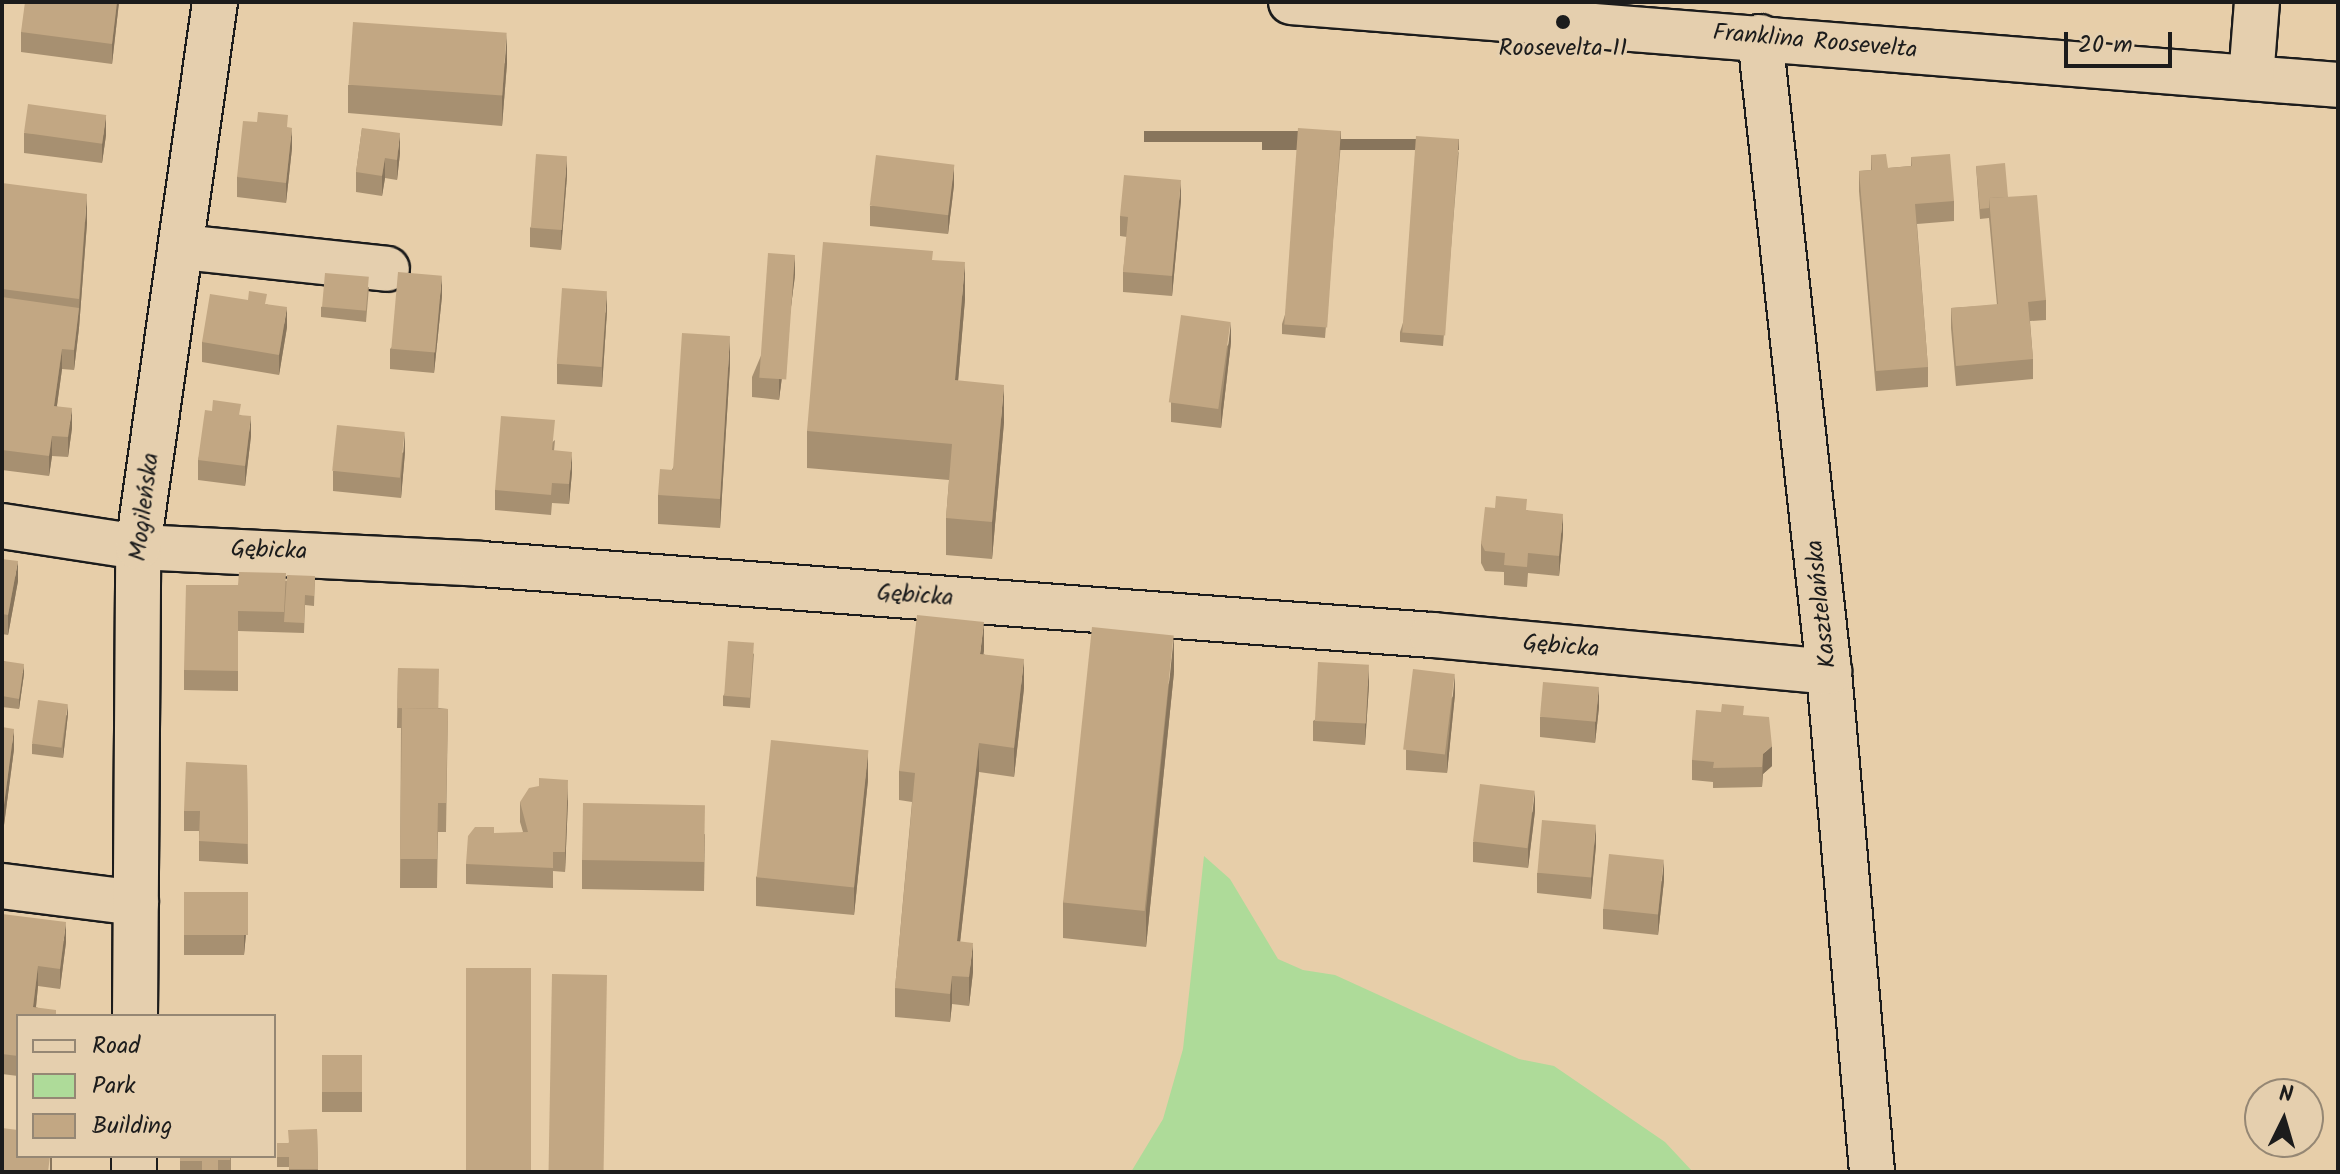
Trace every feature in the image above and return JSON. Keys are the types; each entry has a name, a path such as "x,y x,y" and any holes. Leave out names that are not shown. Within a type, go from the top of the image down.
{"street":[{"name":"Mogileńska","path":"135,1014 138,547 215,2"},
{"name":"Franklina Roosevelta","path":"1291,2 1733,24 2338,85"},
{"path":"2251,78 2257,2"},
{"name":"Kasztelańska","path":"1733,24 1829,672 1872,1172"},
{"path":"182,247 387,269"},
{"name":"Gębicka","path":"2,526 138,547 284,551 656,577 1432,635 1829,672"},
{"path":"2,886 136,903"}],"green space":[{"path":"1204,856 1230,879 1278,959 1303,970 1335,975 1519,1059 1554,1066 1665,1142 1693,1172 1131,1172 1163,1119 1183,1049"}],"building":[{"path":"25,2 117,2 112,44 21,32"},
{"path":"353,22 507,33 502,96 349,85"},
{"path":"28,104 106,115 102,144 24,133"},
{"path":"258,112 288,115 287,127 292,128 286,183 237,177 243,121 257,122"},
{"path":"362,128 400,133 397,160 385,158 382,176 356,172"},
{"path":"1298,128 1341,131 1327,328 1284,325"},
{"path":"1416,136 1459,139 1445,336 1402,333"},
{"path":"536,154 567,156 562,230 531,228"},
{"path":"1886,154 1888,168 1912,166 1911,157 1950,154 1954,201 1915,204 1928,367 1876,371 1859,171 1872,170 1871,155"},
{"path":"876,155 954,165 948,215 870,206"},
{"path":"2005,163 2008,197 1989,198 1989,208 1980,209 1976,166"},
{"path":"1124,175 1181,180 1172,276 1123,272 1128,217 1120,216"},
{"path":"2,183 87,194 79,299 2,289"},
{"path":"2037,195 2046,300 2028,302 2033,359 1956,366 1951,308 1998,304 1989,198"},
{"path":"823,242 933,251 932,260 965,262 955,380 1004,385 992,522 946,518 952,444 807,431"},
{"path":"768,253 795,255 786,380 759,378"},
{"path":"398,272 442,276 435,353 391,349"},
{"path":"325,273 369,277 366,311 322,307"},
{"path":"562,288 607,291 602,367 557,364"},
{"path":"249,291 267,294 265,304 287,307 279,355 202,342 210,294 248,300"},
{"path":"2,297 79,308 74,350 62,349 54,406 72,408 68,437 52,436 49,456 2,450"},
{"path":"1181,315 1231,322 1218,409 1169,402"},
{"path":"682,333 730,336 720,499 658,495 660,469 673,470"},
{"path":"213,400 241,404 239,415 251,416 245,466 198,460 205,410 212,411"},
{"path":"501,416 555,420 552,450 572,452 569,484 552,483 551,495 495,490"},
{"path":"337,425 405,432 400,478 332,471"},
{"path":"1496,496 1527,499 1526,510 1563,514 1559,556 1528,553 1527,567 1504,565 1505,553 1485,551 1481,543 1485,507 1495,508"},
{"path":"2,559 18,561 8,615 2,614"},
{"path":"239,572 286,573 284,612 238,611 238,671 184,670 186,585 238,585"},
{"path":"287,575 315,576 314,596 305,595 304,623 284,622"},
{"path":"917,615 984,622 980,654 1024,659 1014,748 979,743 957,941 973,943 969,977 952,976 950,994 895,988 915,773 899,771"},
{"path":"1092,627 1174,636 1145,911 1063,902"},
{"path":"728,641 754,643 750,698 724,696"},
{"path":"4,661 24,664 19,699 2,696"},
{"path":"1318,662 1369,665 1366,724 1315,721"},
{"path":"398,668 439,669 438,709 397,708"},
{"path":"1413,669 1455,674 1445,755 1403,749"},
{"path":"1543,682 1599,687 1596,722 1540,717"},
{"path":"38,700 68,704 62,748 32,744"},
{"path":"1722,704 1744,706 1743,715 1769,717 1772,746 1763,754 1762,767 1713,768 1714,762 1692,760 1696,710 1721,712"},
{"path":"402,708 448,709 446,803 438,803 437,859 400,859"},
{"path":"2,727 14,729 4,805 2,804"},
{"path":"771,740 868,750 854,887 757,877"},
{"path":"186,762 247,765 248,844 199,841 200,811 184,811"},
{"path":"539,778 568,780 565,852 553,852 553,868 466,864 468,836 475,827 494,827 494,833 528,832 520,802 529,788 539,786"},
{"path":"1480,784 1535,791 1528,848 1473,842"},
{"path":"583,803 705,805 704,862 582,860"},
{"path":"1542,820 1596,825 1591,878 1537,873"},
{"path":"1609,854 1664,860 1658,914 1603,909"},
{"path":"184,892 248,892 248,935 184,935"},
{"path":"2,914 66,922 60,969 38,966 33,1007 56,1010 56,1014 16,1014 16,1056 2,1054"},
{"path":"466,968 531,968 531,1172 466,1172"},
{"path":"552,974 607,975 604,1172 549,1172"},
{"path":"322,1055 362,1055 362,1092 322,1092"},
{"path":"2,1128 16,1130 16,1158 50,1158 48,1172 2,1172"},
{"path":"317,1129 318,1169 289,1169 289,1157 277,1157 277,1143 289,1143 288,1130"},
{"path":"180,1158 230,1158 218,1160 218,1172 202,1172 202,1161 180,1161"}],"place":[{"name":"Roosevelta 11","path":"1563,22"}]}
